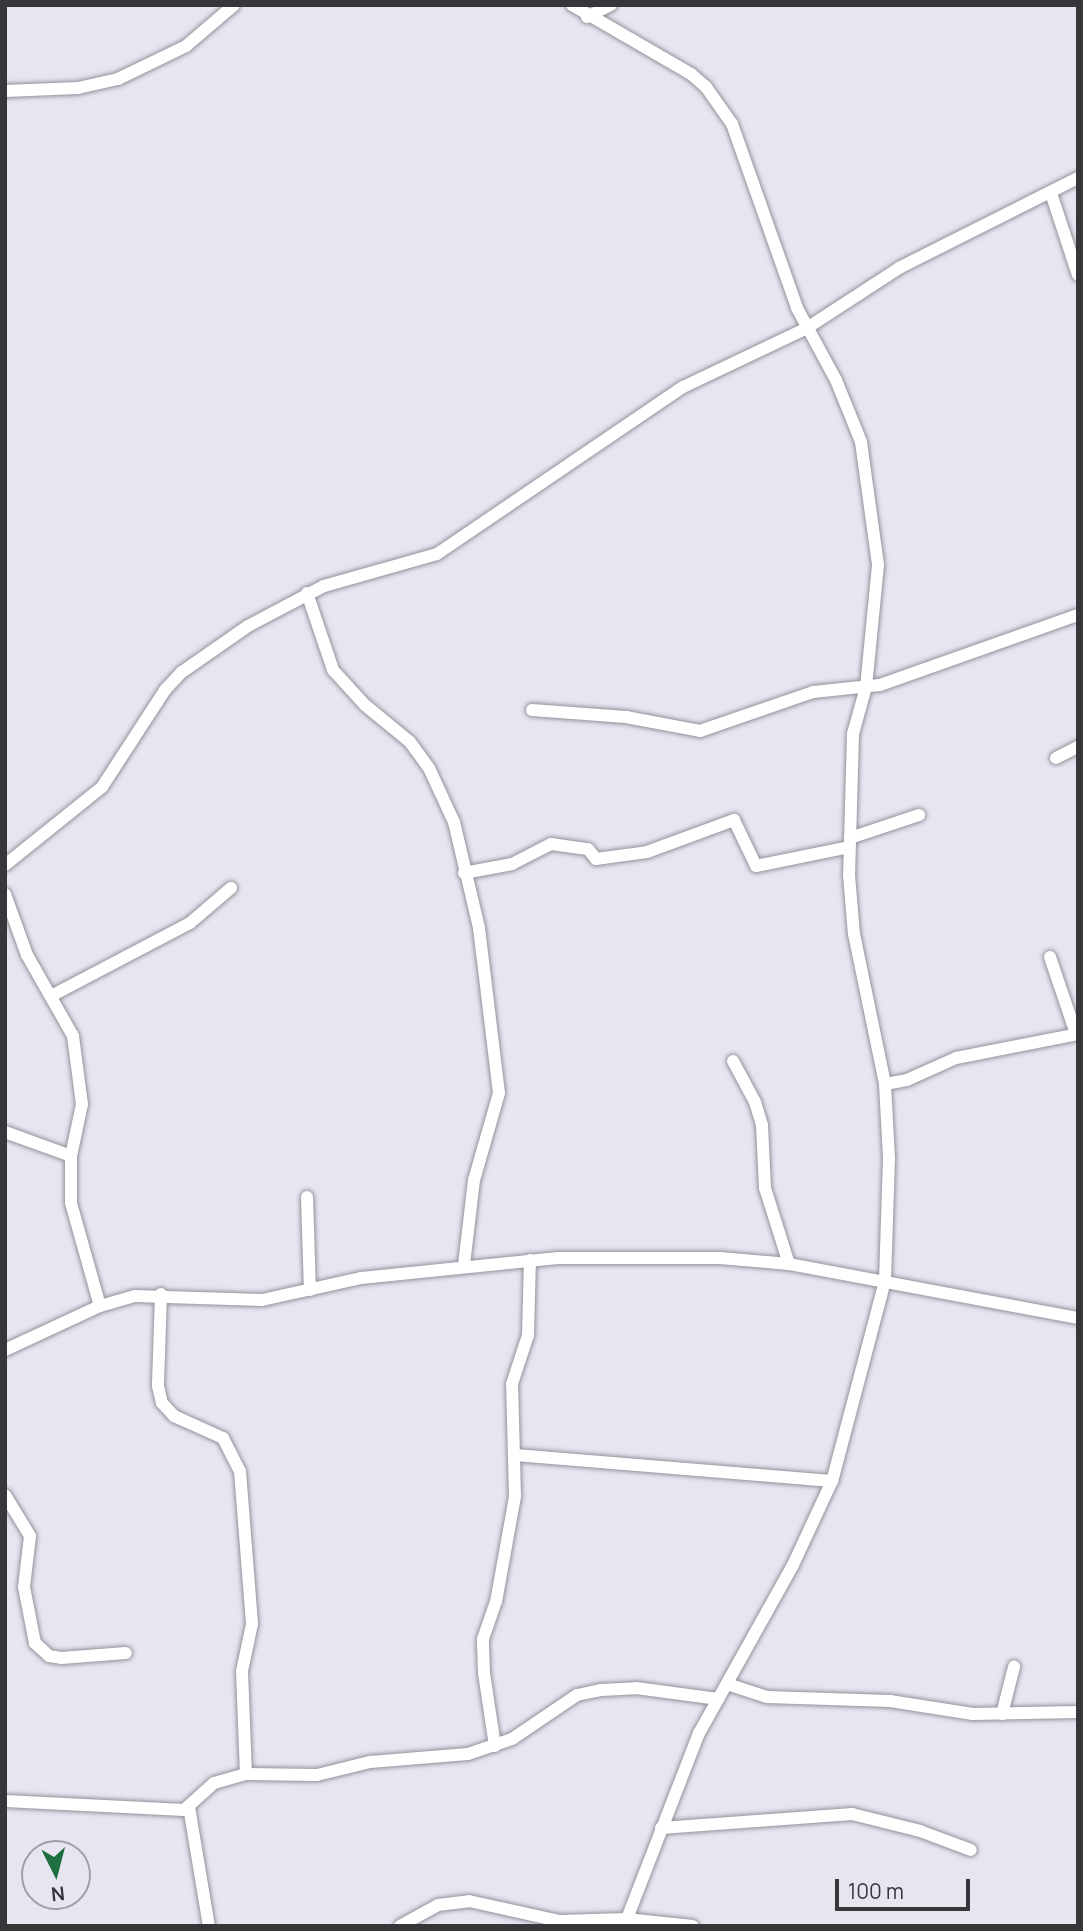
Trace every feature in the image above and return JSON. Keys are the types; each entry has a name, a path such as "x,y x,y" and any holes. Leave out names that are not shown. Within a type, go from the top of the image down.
{"street":[{"path":"5,91 78,88 118,79 186,46 234,5"},
{"path":"572,5 587,17 691,74 721,106 732,124 807,328 853,417 868,477 878,565 866,687 853,734 850,842 853,934 885,1084 889,1159 885,1281 832,1481 797,1556 694,1744 625,1922"},
{"path":"587,17 611,5"},
{"path":"5,865 102,787 165,690 182,672 307,593 351,577 424,561 683,387 807,328 899,268 1078,178"},
{"path":"1051,193 1078,275"},
{"path":"307,593 334,670 365,705 397,727 429,768 454,822 479,928 499,1093 474,1180 464,1265"},
{"path":"532,710 626,717 700,731 813,692 846,685 866,687 1011,642 1078,615"},
{"path":"1056,758 1078,747"},
{"path":"464,873 512,864 551,844 588,849 596,859 647,852 734,820 756,866 850,842 919,815"},
{"path":"51,996 190,923 231,888"},
{"path":"5,894 27,955 68,1022 82,1088 71,1156 71,1203 100,1306"},
{"path":"885,1084 907,1080 956,1058 1077,1034 1050,957"},
{"path":"733,1061 755,1102 762,1125 765,1188 789,1264"},
{"path":"5,1132 71,1156"},
{"path":"307,1197 310,1290"},
{"path":"5,1350 100,1306 161,1294 237,1301 310,1290 361,1278 464,1265 641,1256 789,1264 1078,1318"},
{"path":"495,1746 482,1655 508,1543 514,1455 512,1384 528,1335 530,1260"},
{"path":"161,1294 158,1386 162,1403 174,1416 223,1438 240,1471 252,1624 242,1671 246,1774"},
{"path":"514,1455 832,1481"},
{"path":"5,1495 30,1536 24,1587 35,1643 49,1656 61,1658 126,1653"},
{"path":"1002,1714 1014,1667"},
{"path":"727,1684 767,1697 890,1701 1002,1714 1078,1712"},
{"path":"5,1801 189,1807 214,1783 246,1774 317,1775 370,1762 468,1754 495,1746 533,1728 577,1695 601,1690 636,1688 718,1699"},
{"path":"189,1807 209,1926"},
{"path":"661,1828 852,1814 920,1831 971,1850"},
{"path":"401,1926 438,1906 469,1901 559,1921 693,1926"}]}
